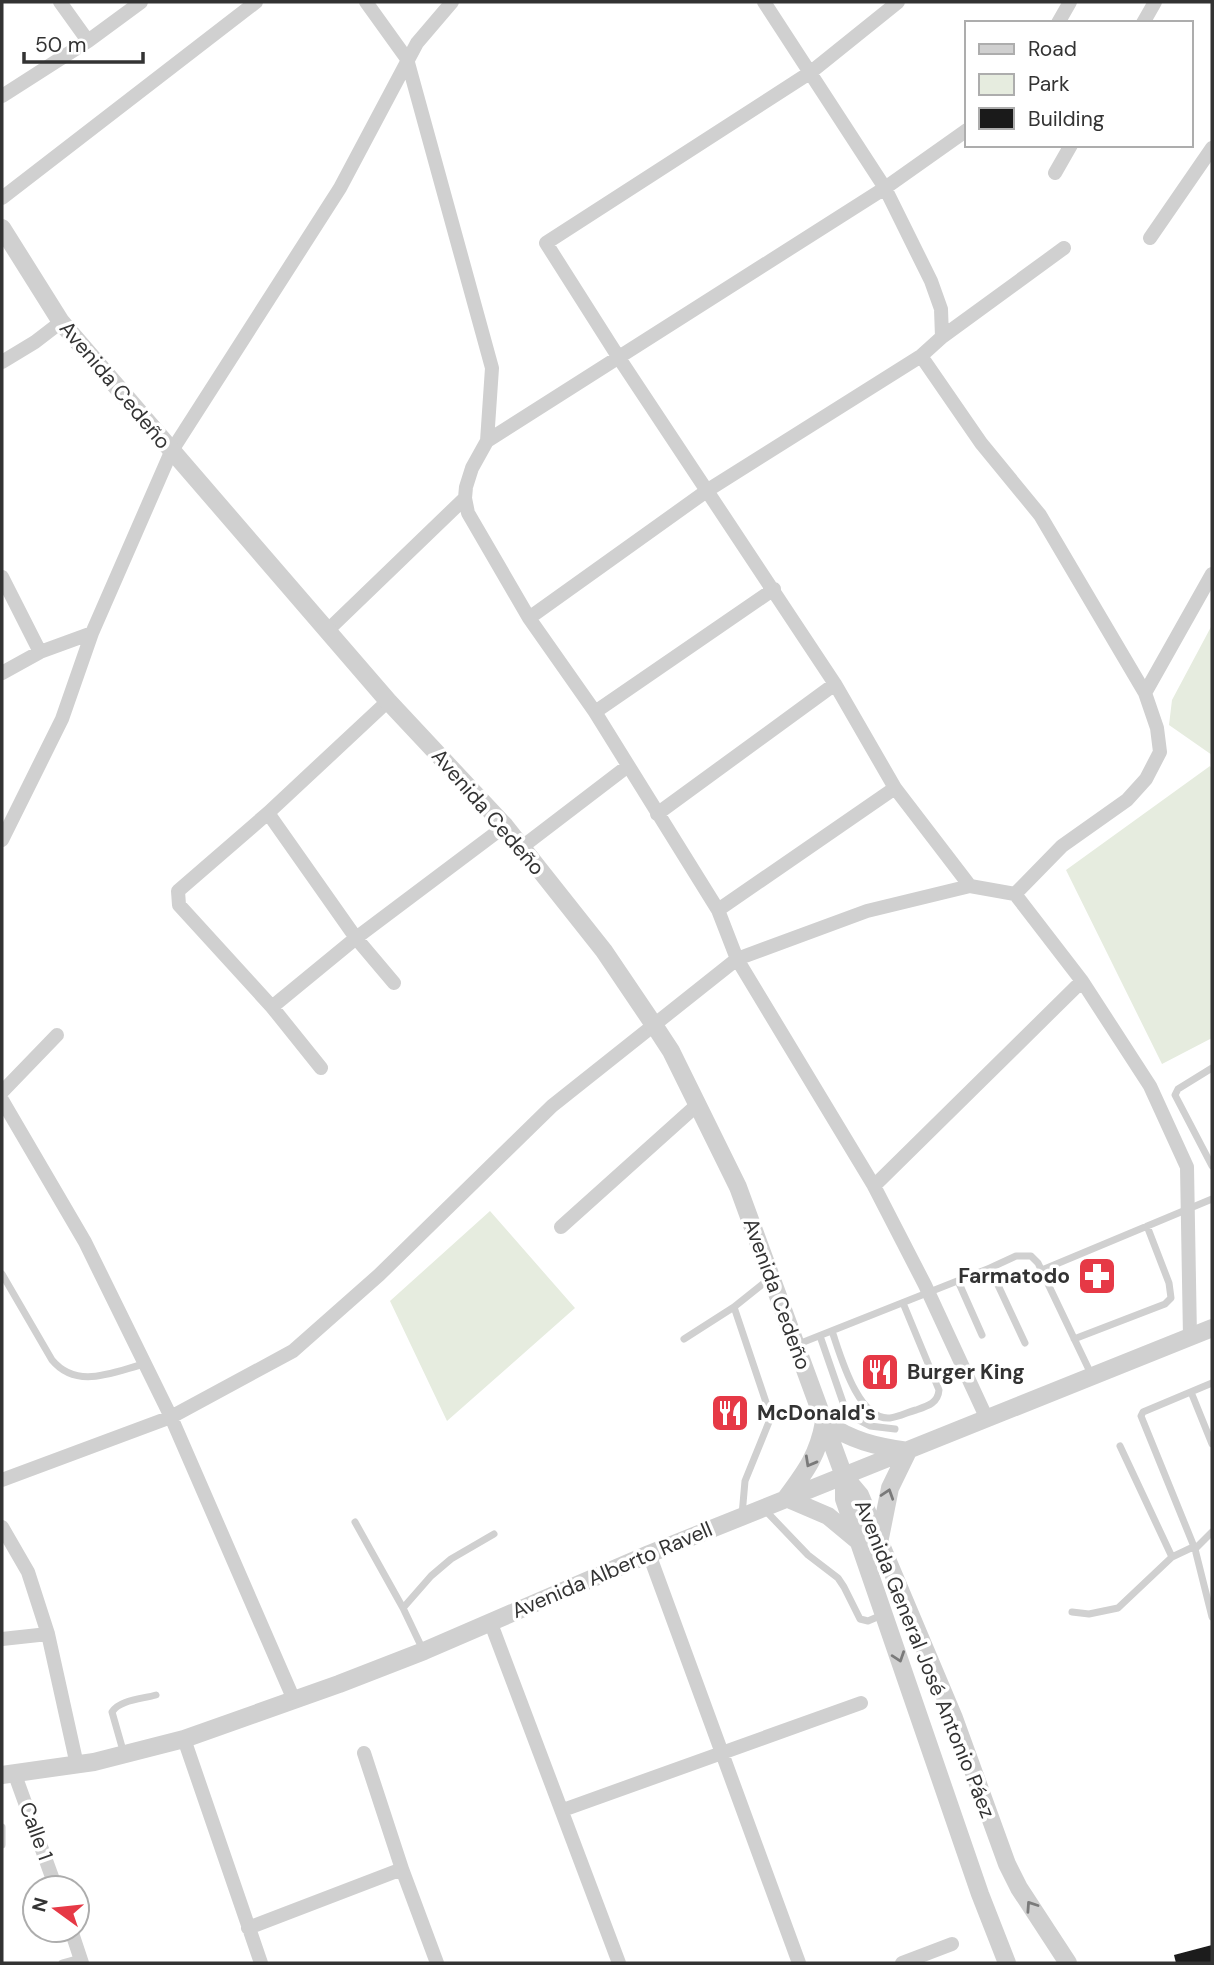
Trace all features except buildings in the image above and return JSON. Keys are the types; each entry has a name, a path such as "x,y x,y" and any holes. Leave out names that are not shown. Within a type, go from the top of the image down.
{"street":[{"path":"60,2 88,40"},
{"path":"2,96 141,2"},
{"path":"2,198 256,2"},
{"path":"366,2 407,59 492,368 487,441 472,468 465,498 468,513 529,618 594,712 718,910 737,959 874,1186 987,1419"},
{"path":"2,840 62,719 92,633 171,452 340,188 417,43 453,2"},
{"path":"764,2 885,188 931,281 941,309 942,337"},
{"path":"898,2 811,72 546,243 835,684 895,788 970,886"},
{"path":"1059,21 1070,2"},
{"path":"1144,21 1155,2"},
{"path":"487,441 885,188 965,131"},
{"path":"1055,173 1070,147"},
{"path":"1150,238 1212,149"},
{"name":"Avenida Cedeño","path":"2,228 61,322 388,701 505,826 604,951 654,1025 671,1051 738,1187 844,1476"},
{"path":"529,618 708,490 921,356 942,337 1064,248"},
{"path":"2,362 61,322"},
{"path":"921,356 981,443 1040,515 1145,693 1157,728 1160,752 1146,779 1127,800 1062,846 1015,894"},
{"path":"328,630 465,498"},
{"path":"1145,693 1212,574"},
{"path":"2,577 40,652"},
{"path":"594,712 774,589"},
{"path":"2,673 40,652 92,633"},
{"path":"657,814 835,684"},
{"path":"321,1068 272,1007 179,905 178,891 268,813 388,701"},
{"path":"522,847 628,766"},
{"path":"718,910 895,788"},
{"path":"268,813 356,938 394,983"},
{"path":"272,1007 356,938 505,826"},
{"path":"2,1480 171,1417 293,1350 379,1275 552,1106 737,959 867,911 970,886 1015,894 1082,981 1150,1086 1187,1167 1190,1337"},
{"path":"874,1186 1082,981"},
{"path":"2,1092 57,1035"},
{"path":"2,1100 85,1242 171,1417 294,1700"},
{"path":"561,1227 697,1105"},
{"name":"Avenida Alberto Ravell","path":"9,1775 77,1765 184,1740 294,1700 424,1651 649,1554 1212,1328"},
{"path":"859,1542 828,1516 786,1498 811,1464 820,1444 824,1422 846,1436 874,1446 908,1451 890,1488 879,1541"},
{"name":"Avenida General José Antonio Páez","path":"844,1476 860,1495 954,1718 1007,1864 1019,1888 1068,1963"},
{"name":"Avenida General José Antonio Páez","path":"844,1476 844,1499 980,1894 1007,1963"},
{"path":"2,1527 28,1572 48,1634 77,1765"},
{"path":"649,1554 799,1963"},
{"path":"490,1621 619,1963"},
{"path":"2,1639 48,1634"},
{"path":"563,1810 861,1703"},
{"path":"184,1740 261,1963"},
{"path":"364,1753 402,1869 437,1963"},
{"name":"Calle 1","path":"9,1775 50,1874"},
{"path":"248,1928 402,1869"},
{"path":"76,1944 81,1961"},
{"path":"902,1963 952,1944"}],"lane":[{"path":"1212,1068 1178,1089 1175,1096 1212,1166"},
{"path":"1042,1270 1212,1199"},
{"path":"1074,1339 1165,1304 1171,1298 1169,1283 1147,1226"},
{"path":"796,1345 1016,1256 1031,1256 1042,1270 1092,1377"},
{"path":"990,1268 1024,1343"},
{"path":"2,1275 52,1360 64,1371 89,1378 144,1364"},
{"path":"684,1339 734,1307 771,1278"},
{"path":"958,1281 982,1335"},
{"path":"832,1331 848,1378 861,1400 872,1410 881,1417 890,1418 922,1408 934,1402 939,1396 939,1390 903,1303"},
{"path":"734,1307 771,1417 745,1481 742,1516"},
{"path":"820,1336 847,1414 870,1426 895,1429"},
{"path":"1212,1383 1143,1412 1141,1416 1195,1549 1212,1617"},
{"path":"1191,1392 1212,1444"},
{"path":"1120,1447 1172,1557"},
{"path":"763,1508 808,1555 838,1578 860,1619 868,1621 884,1615"},
{"path":"355,1522 424,1651"},
{"path":"1072,1612 1089,1614 1118,1608 1172,1557 1191,1548 1195,1549 1212,1532"},
{"path":"403,1608 431,1576 451,1559 495,1534"},
{"path":"124,1754 112,1712 115,1707 156,1695"},
{"path":"2,1827 2,1845"},
{"path":"62,1963 81,1961"}],"green space":[{"path":"1212,625 1212,755 1169,725 1172,700"},
{"path":"1210,766 1212,1038 1162,1064 1066,870"},
{"path":"490,1211 575,1308 447,1421 390,1301"}],"place":[{"name":"Farmatodo","path":"1097,1276"},
{"name":"Burger King","path":"880,1372"},
{"name":"McDonald's","path":"730,1413"}]}
